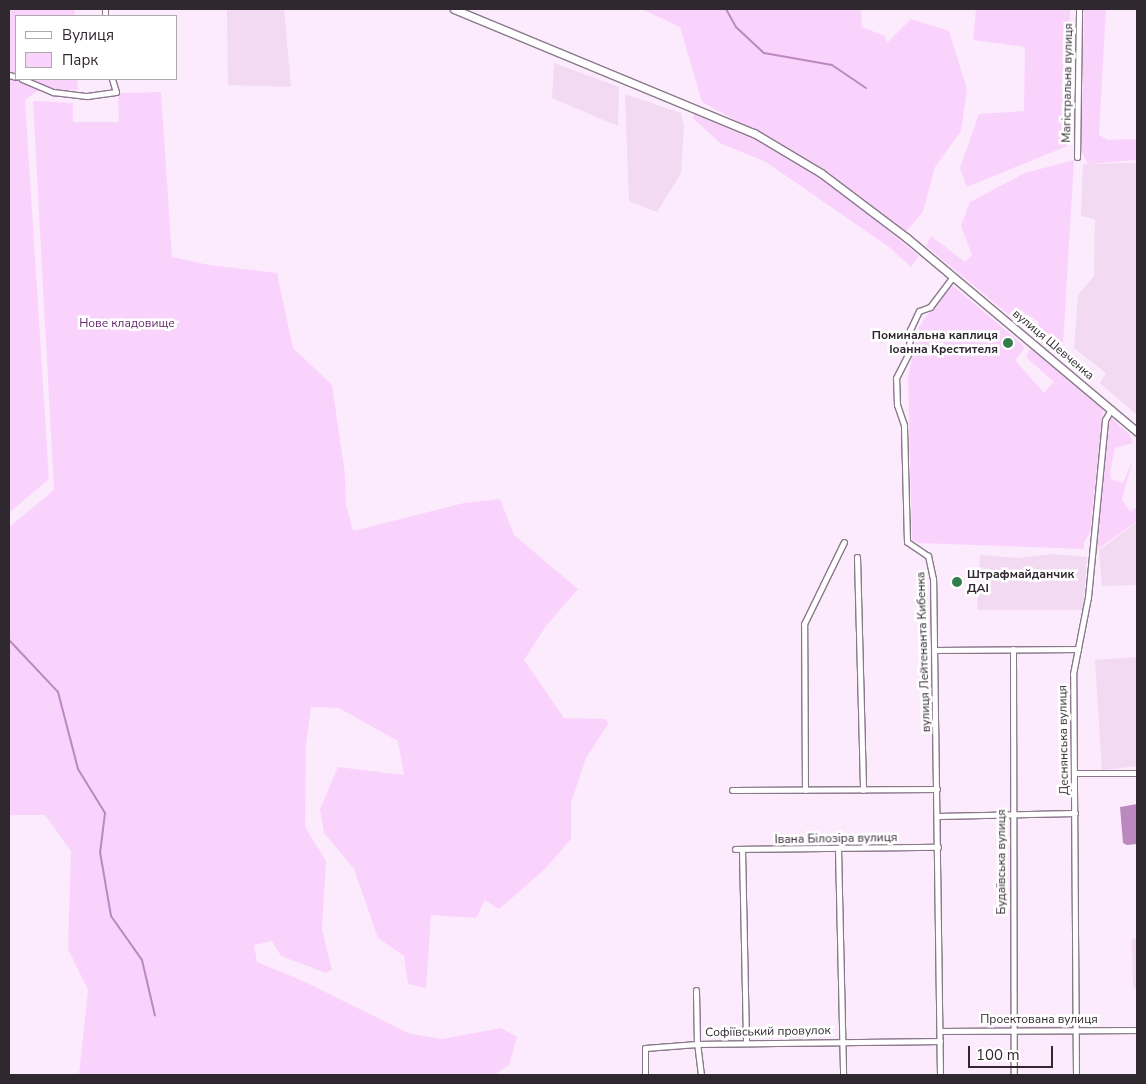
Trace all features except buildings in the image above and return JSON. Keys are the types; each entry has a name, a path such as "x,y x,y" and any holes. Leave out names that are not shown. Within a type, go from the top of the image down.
{"street":[{"name":"вулиця Шевченка","path":"454,9 754,134 821,173 953,277 1137,432"},
{"name":"Магістральна вулиця","path":"1077,156 1079,9"},
{"path":"24,80 53,92 87,96 116,92 112,80"},
{"name":"вулиця Лейтенанта Кибенка","path":"938,816 936,650 931,565 928,556 907,542 904,425 897,405 896,378 909,353 910,330 919,311 930,307 953,277"},
{"name":"Деснянська вулиця","path":"1076,1075 1073,674 1088,597 1105,420 1112,409"},
{"path":"805,790 804,624 844,542"},
{"path":"856,557 863,790"},
{"name":"Будаївська вулиця","path":"1013,649 1014,1075"},
{"path":"936,650 1078,649"},
{"path":"1074,773 1137,773"},
{"path":"732,790 937,790"},
{"path":"940,1075 938,816 1075,813"},
{"name":"Івана Білозіра вулиця","path":"735,849 938,847"},
{"path":"742,849 746,1043"},
{"path":"838,849 843,1075"},
{"path":"645,1075 645,1048 696,1044 696,990"},
{"name":"Проектована вулиця","path":"940,1031 1137,1030"},
{"name":"Софіївський провулок","path":"701,1075 696,1044 842,1040 940,1041"}],"shaded area":[{"path":"227,9 284,9 291,87 228,85"},
{"path":"554,63 619,87 618,126 552,98"},
{"path":"625,94 681,113 684,127 681,173 657,212 629,201"},
{"path":"1137,163 1137,415 1100,383 1106,373 1074,348 1078,295 1094,276 1095,219 1081,216 1083,164"},
{"path":"1137,522 1137,585 1102,586 1099,550"},
{"path":"1053,554 1087,557 1083,610 977,610 980,555 1017,558"},
{"path":"1137,657 1137,766 1102,770 1095,660"},
{"path":"1137,804 1137,844 1127,845 1123,843 1120,807"},
{"path":"1132,939 1137,939 1137,988 1133,989"}],"green space":[{"path":"9,9 75,9 75,15 15,15 15,80 77,80 78,90 37,91 25,100 49,479 9,513"},
{"path":"641,9 861,9 862,27 885,36 887,43 911,19 949,31 967,89 961,131 935,167 923,211 906,232 822,168 702,102 680,27"},
{"path":"976,9 1070,9 1067,146 967,187 960,168 979,114 1024,111 1025,47 973,40"},
{"path":"1084,9 1106,9 1099,135 1108,140 1137,139 1137,160 1088,164 1081,151"},
{"name":"Нове кладовище","path":"161,92 172,257 209,265 277,273 293,348 332,385 345,474 346,504 353,531 464,503 500,499 514,535 578,589 546,626 524,660 564,718 606,719 608,724 586,758 571,803 571,839 546,868 499,909 485,900 476,918 431,915 426,988 408,984 404,956 378,938 354,869 324,833 320,809 338,767 404,775 398,741 339,708 311,707 306,745 305,827 326,861 322,929 332,970 326,973 281,956 272,941 254,945 257,962 301,980 408,1033 442,1039 501,1028 517,1037 509,1065 494,1075 79,1075 88,990 68,949 71,851 45,815 9,815 9,527 54,490 33,101 73,103 73,122 119,122 118,93"},
{"path":"695,113 754,137 820,174 919,256 911,267 889,247 766,162 720,143 693,118"},
{"path":"1074,160 1063,344 1057,351 1033,335 1039,322 1016,307 1009,315 926,246 931,236 965,262 972,255 961,226 970,202 1025,173"},
{"path":"953,286 1022,344 1024,349 1015,360 1044,393 1054,382 1026,357 1031,347 1103,409 1090,533 1084,542 1084,549 919,543 912,540 908,377 919,327 946,288"},
{"path":"1110,417 1129,434 1133,443 1115,448 1110,472 1111,479 1123,483 1133,460 1122,499 1130,512 1137,507 1137,521 1095,551 1107,421"}],"waterway":[{"path":"726,9 736,27 764,53 832,65 866,88"},
{"path":"9,640 58,692 78,769 105,813 100,852 111,916 142,960 155,1016"}],"place":[{"name":"Поминальна каплиця Іоанна Крестителя","path":"1008,343"},
{"name":"Штрафмайданчик ДАІ","path":"957,582"}]}
